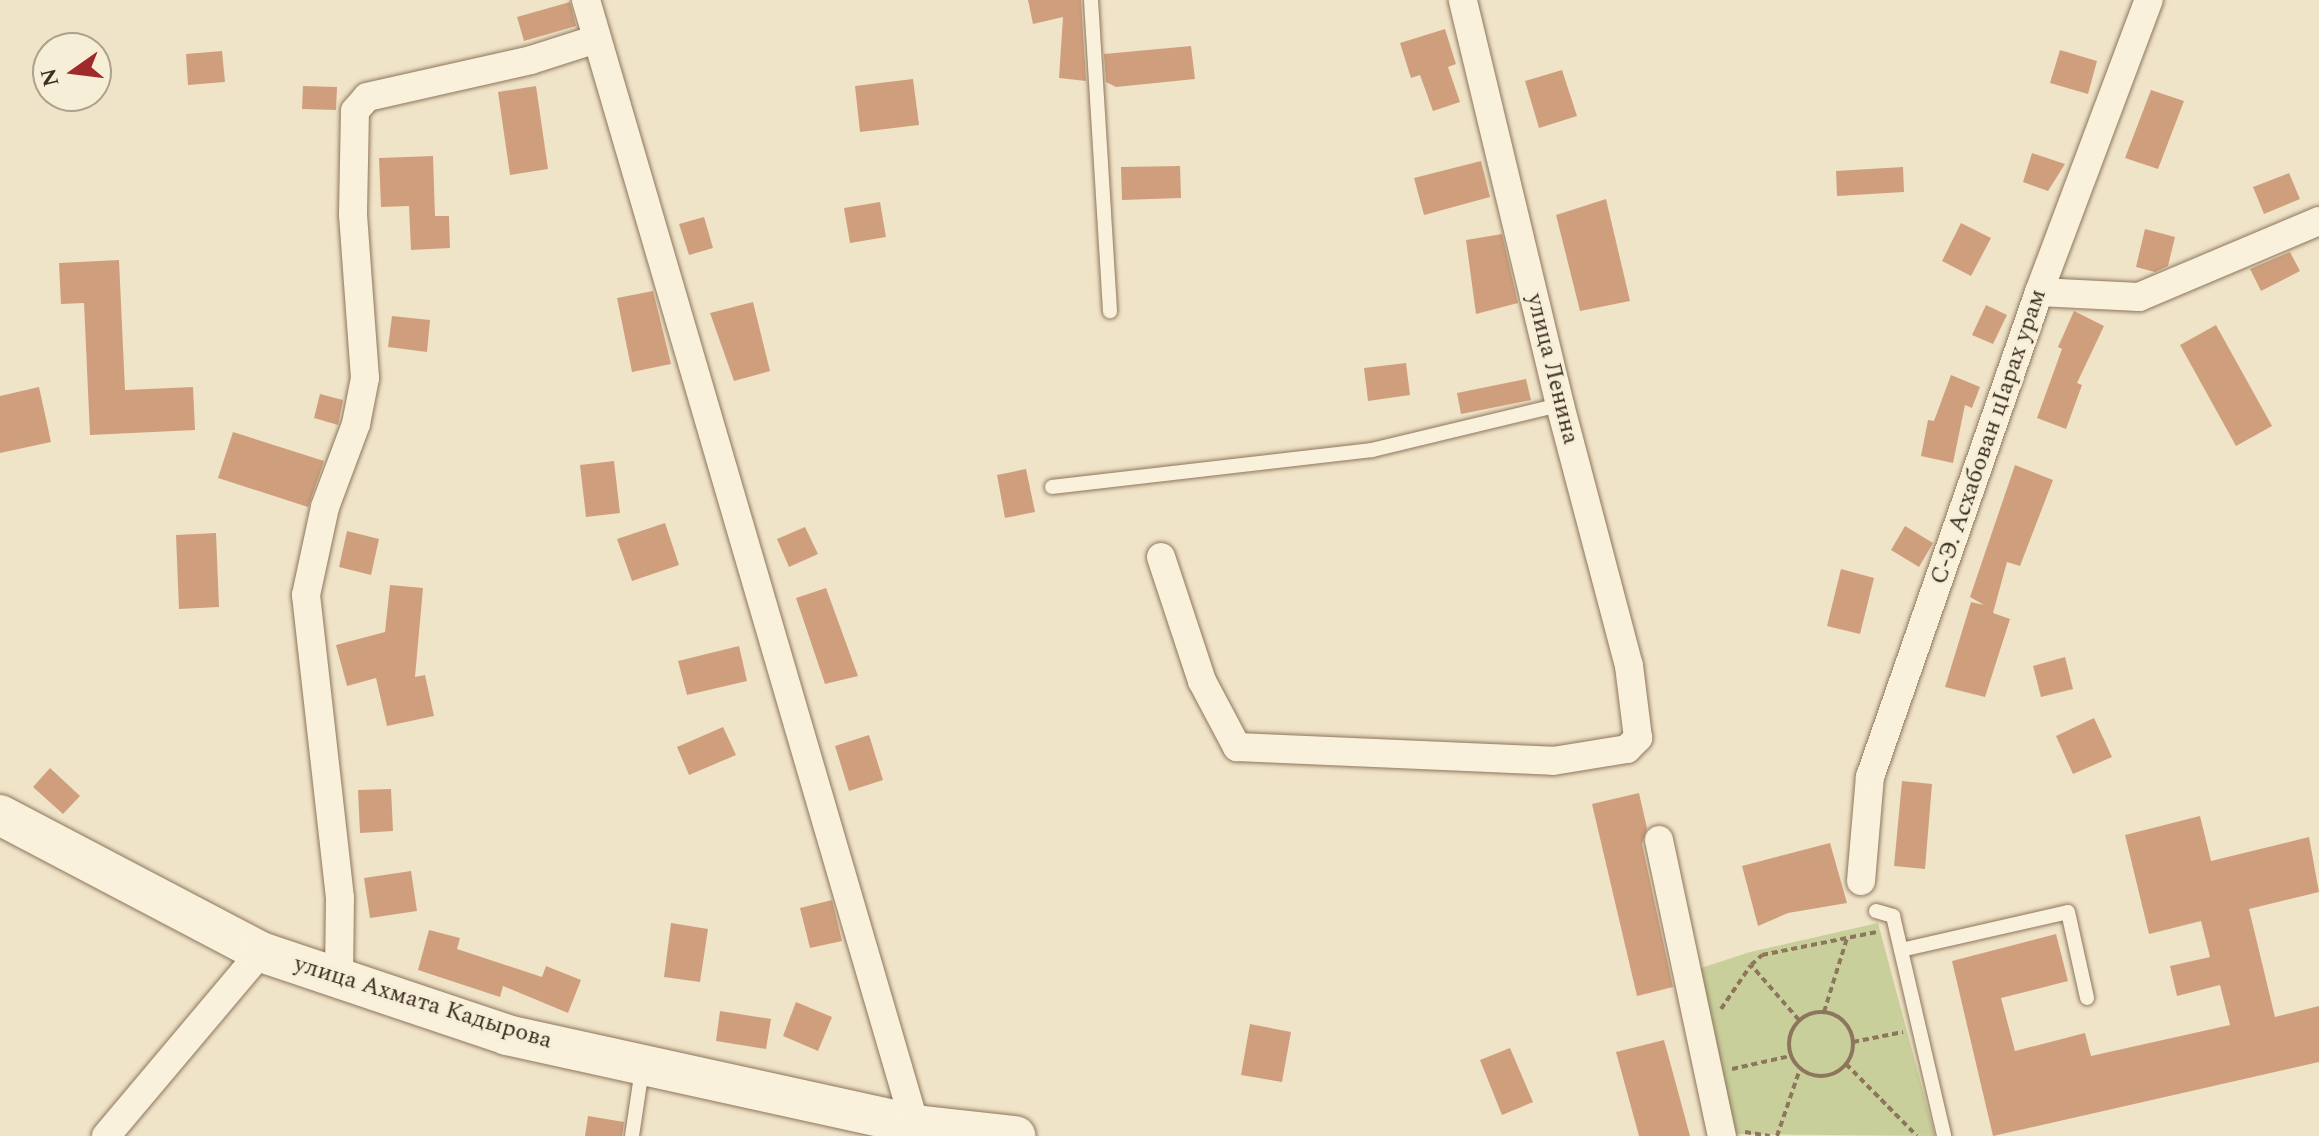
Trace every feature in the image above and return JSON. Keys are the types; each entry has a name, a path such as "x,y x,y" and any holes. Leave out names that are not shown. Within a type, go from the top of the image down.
{"main road":[{"name":"улица Ахмата Кадырова","path":"0,815 261,952 507,1035 915,1125 1015,1136"}],"street":[{"path":"586,0 915,1125"},
{"name":"улица Ленина","path":"1161,557 1202,681 1237,747 1553,761 1627,749 1638,738 1629,666 1560,405 1463,0"},
{"name":"С-Э. Асхабован цIарах урам","path":"1861,881 1870,777 2039,292 2149,0"},
{"path":"339,978 340,898 306,595 325,507 356,424 365,378 353,214 355,111 367,97 531,60 597,39"},
{"path":"2039,292 2139,297 2319,221"},
{"path":"1659,840 1722,1136"},
{"path":"106,1136 261,952"}],"lane":[{"path":"1091,0 1110,311"},
{"path":"1052,487 1372,450 1560,405"},
{"path":"1876,911 1893,916 1944,1136"},
{"path":"1901,950 2068,912 2087,998"},
{"path":"632,1136 643,1065"}],"path":[{"path":"1799,1020 1751,965 1762,955 1887,930"},
{"path":"1824,1012 1848,938"},
{"path":"1824,1012 1843,1019 1851,1032 1854,1046 1846,1064 1826,1076 1800,1069 1791,1056 1788,1041 1799,1020 1824,1012"},
{"path":"1722,1072 1791,1056"},
{"path":"1846,1064 1917,1136"},
{"path":"1777,1136 1800,1069"}],"green space":[{"path":"1878,923 1935,1136 1726,1134 1692,971 1750,952"}],"building":[{"path":"1028,0 1081,0 1086,81 1059,78 1063,17 1033,24"},
{"path":"570,2 576,26 524,41 517,17"},
{"path":"1445,29 1456,64 1448,67 1460,102 1433,111 1420,75 1411,78 1400,43"},
{"path":"1191,46 1195,79 1116,87 1106,82 1104,54"},
{"path":"2060,50 2097,61 2088,94 2050,83"},
{"path":"222,51 225,82 188,85 186,54"},
{"path":"1562,70 1577,116 1539,128 1525,81"},
{"path":"913,79 919,125 860,132 855,86"},
{"path":"303,86 337,87 336,110 302,109"},
{"path":"536,86 548,169 510,175 498,92"},
{"path":"2151,90 2184,101 2158,169 2125,158"},
{"path":"2032,153 2065,164 2048,191 2023,182"},
{"path":"433,156 435,216 449,216 450,248 411,250 409,206 381,207 379,158"},
{"path":"1481,161 1490,197 1424,215 1414,178"},
{"path":"1180,166 1181,198 1122,200 1121,167"},
{"path":"1903,167 1904,192 1837,196 1836,171"},
{"path":"2289,173 2300,199 2264,214 2253,187"},
{"path":"1606,199 1630,301 1580,311 1556,215"},
{"path":"880,202 886,237 850,243 844,208"},
{"path":"704,217 713,248 689,255 679,224"},
{"path":"1961,223 1991,238 1971,276 1942,261"},
{"path":"2145,229 2175,237 2168,266 2155,272 2136,267"},
{"path":"1502,234 1518,303 1476,314 1466,240"},
{"path":"2290,252 2300,271 2261,291 2250,269"},
{"path":"119,260 125,390 193,387 195,430 90,435 84,303 61,304 59,263"},
{"path":"653,291 671,364 632,372 617,298"},
{"path":"753,302 770,371 734,381 710,313"},
{"path":"1986,305 2007,315 1993,344 1972,335"},
{"path":"2074,311 2104,326 2077,383 2082,385 2066,429 2037,418 2062,349 2058,347"},
{"path":"392,316 430,320 427,352 388,347"},
{"path":"2216,325 2272,426 2236,446 2180,345"},
{"path":"1406,363 1410,395 1368,401 1364,368"},
{"path":"1951,375 1980,387 1972,408 1965,405 1953,463 1921,456 1928,420 1934,421"},
{"path":"1526,379 1531,400 1461,414 1457,393"},
{"path":"39,387 51,442 0,453 0,396"},
{"path":"320,394 343,400 338,425 314,418"},
{"path":"233,432 324,461 308,507 218,478"},
{"path":"614,461 620,513 586,517 580,465"},
{"path":"2015,465 2053,480 2020,566 2007,562 1993,613 2010,619 1985,697 1945,687 1971,602 1984,605 1970,597"},
{"path":"1026,469 1035,512 1005,518 997,475"},
{"path":"665,523 679,565 632,581 617,539"},
{"path":"1905,526 1933,543 1919,567 1891,550"},
{"path":"805,527 818,554 789,567 777,539"},
{"path":"347,531 379,539 371,575 339,567"},
{"path":"216,533 219,607 179,609 176,535"},
{"path":"1841,569 1874,578 1860,634 1827,626"},
{"path":"390,585 423,588 415,677 425,675 434,716 387,726 376,678 347,686 336,645 385,632"},
{"path":"826,588 858,676 825,684 796,598"},
{"path":"739,646 747,681 687,695 678,661"},
{"path":"2065,657 2073,689 2041,697 2033,666"},
{"path":"2094,718 2112,757 2073,774 2056,736"},
{"path":"723,727 736,755 689,775 677,747"},
{"path":"869,735 883,780 849,791 835,746"},
{"path":"50,768 80,796 63,814 33,787"},
{"path":"1902,781 1932,784 1925,869 1894,866"},
{"path":"391,789 393,831 360,833 358,790"},
{"path":"1639,793 1647,828 1642,844 1673,987 1637,996 1592,804"},
{"path":"2200,816 2211,861 2309,837 2319,892 2249,909 2275,1017 2319,1006 2319,1062 1993,1136 1952,961 2056,934 2068,981 2001,998 2015,1051 2085,1033 2091,1056 2230,1025 2220,985 2177,996 2170,966 2210,957 2201,921 2149,934 2125,835"},
{"path":"1830,843 1847,903 1788,913 1758,926 1742,866"},
{"path":"411,871 417,911 370,918 364,878"},
{"path":"832,900 842,941 810,948 800,908"},
{"path":"671,923 708,929 700,982 664,977"},
{"path":"429,930 460,938 457,949 542,977 546,966 581,980 568,1013 503,986 500,997 418,970"},
{"path":"796,1002 832,1017 818,1051 783,1036"},
{"path":"720,1011 771,1019 766,1049 716,1041"},
{"path":"1250,1024 1291,1032 1282,1082 1241,1075"},
{"path":"1664,1040 1690,1136 1639,1136 1616,1052"},
{"path":"1510,1048 1533,1102 1502,1115 1480,1060"},
{"path":"588,1116 624,1122 622,1136 585,1136"}]}
